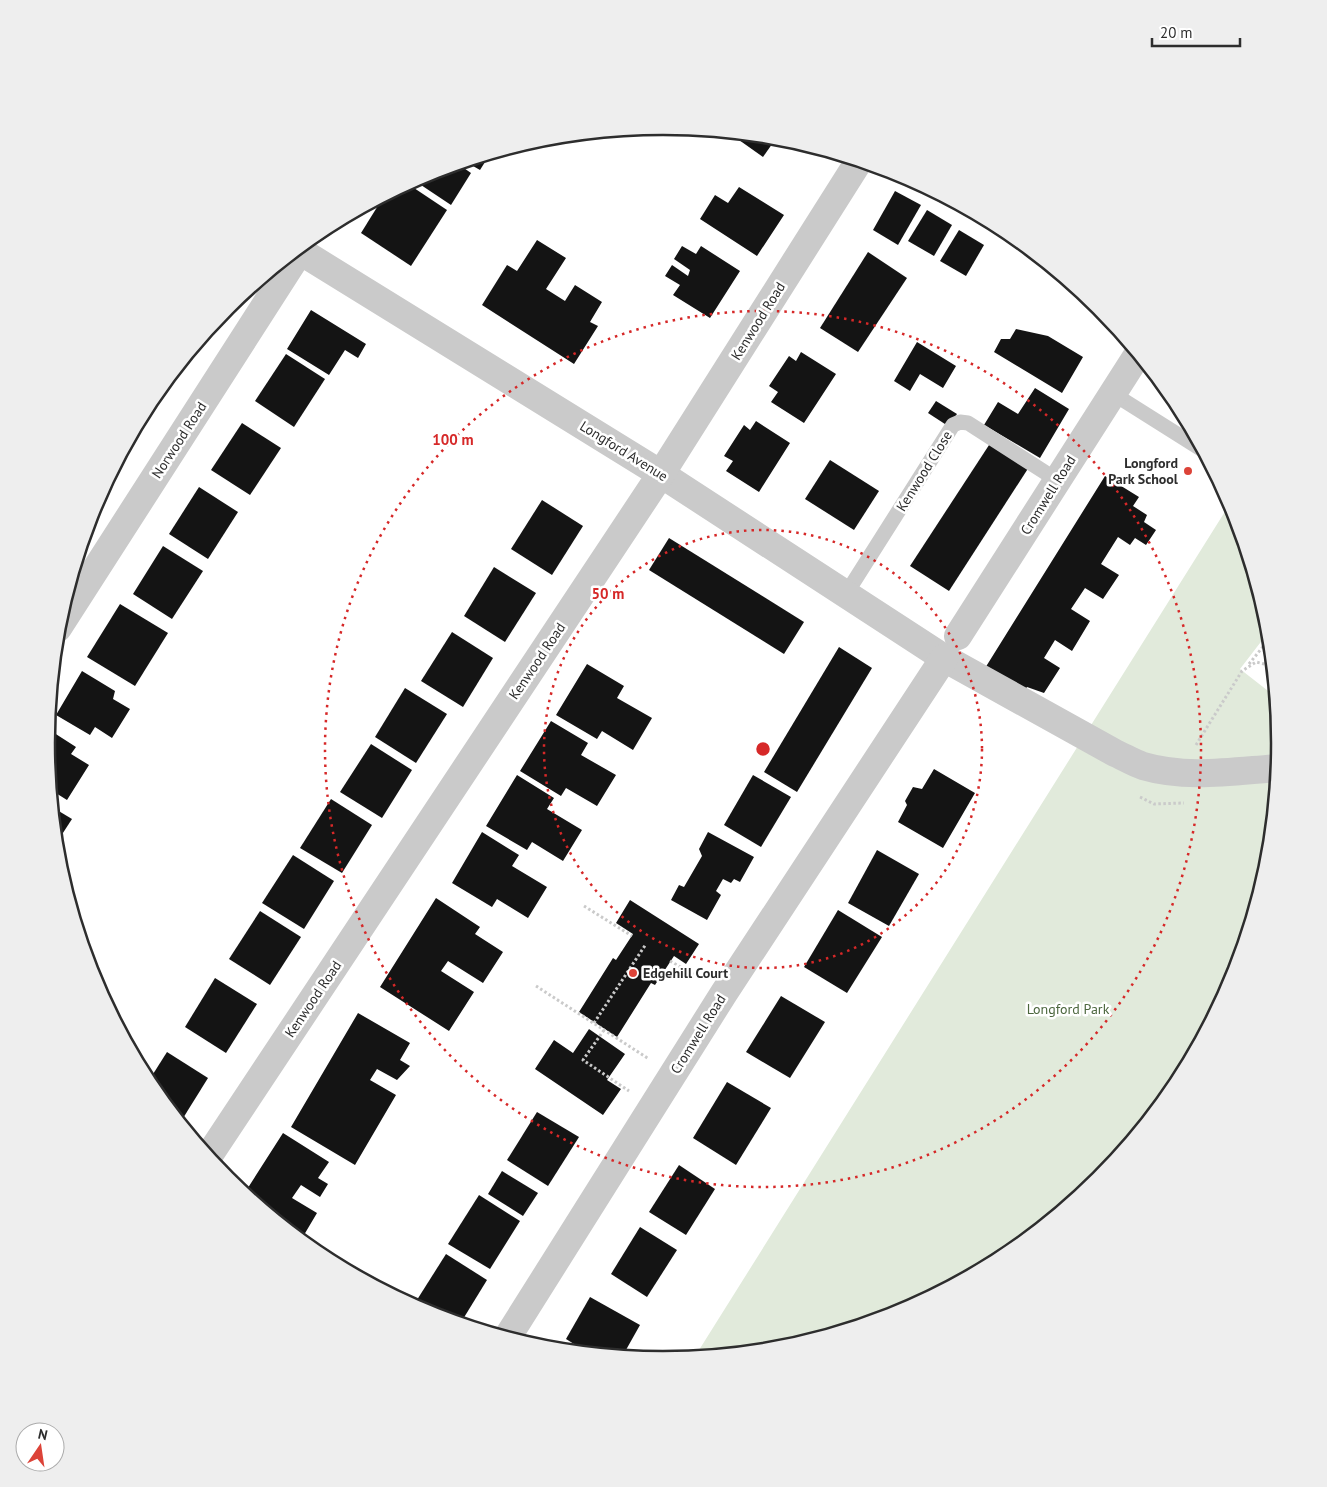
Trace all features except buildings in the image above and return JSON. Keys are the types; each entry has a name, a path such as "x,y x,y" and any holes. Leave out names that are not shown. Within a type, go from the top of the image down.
{"street":[{"name":"Kenwood Road","path":"212,1151 661,474 856,166"},
{"name":"Longford Avenue","path":"304,253 661,474 846,594 951,647 1133,762 1142,766 1178,773 1216,773 1271,769"},
{"name":"Norwood Road","path":"71,608 294,260"},
{"name":"Cromwell Road","path":"511,1332 724,993 951,647 1135,359"}],"lane":[{"path":"1112,393 1193,445"},
{"name":"Kenwood Close","path":"846,594 953,425 960,422 968,423 1057,480"}],"path":[{"path":"1178,773 1242,671 1264,646"},
{"path":"1248,666 1256,662 1267,665"},
{"path":"584,906 632,936"},
{"path":"594,1023 646,944"},
{"path":"670,960 724,993"},
{"path":"536,986 672,1075"},
{"path":"604,1030 584,1060 652,1107"}],"green space":[{"name":"Longford Park","path":"1226,510 1240,548 1251,586 1263,640 1240,669 1270,692 1272,744 1271,783 1267,823 1260,862 1240,939 1209,1013 1169,1082 1121,1145 1094,1174 1034,1226 968,1270 896,1306 859,1320 782,1340 743,1347 698,1351"}],"place":[{"name":"Longford Park School","path":"1188,471"},
{"name":"Edgehill Court","path":"633,973"}]}
